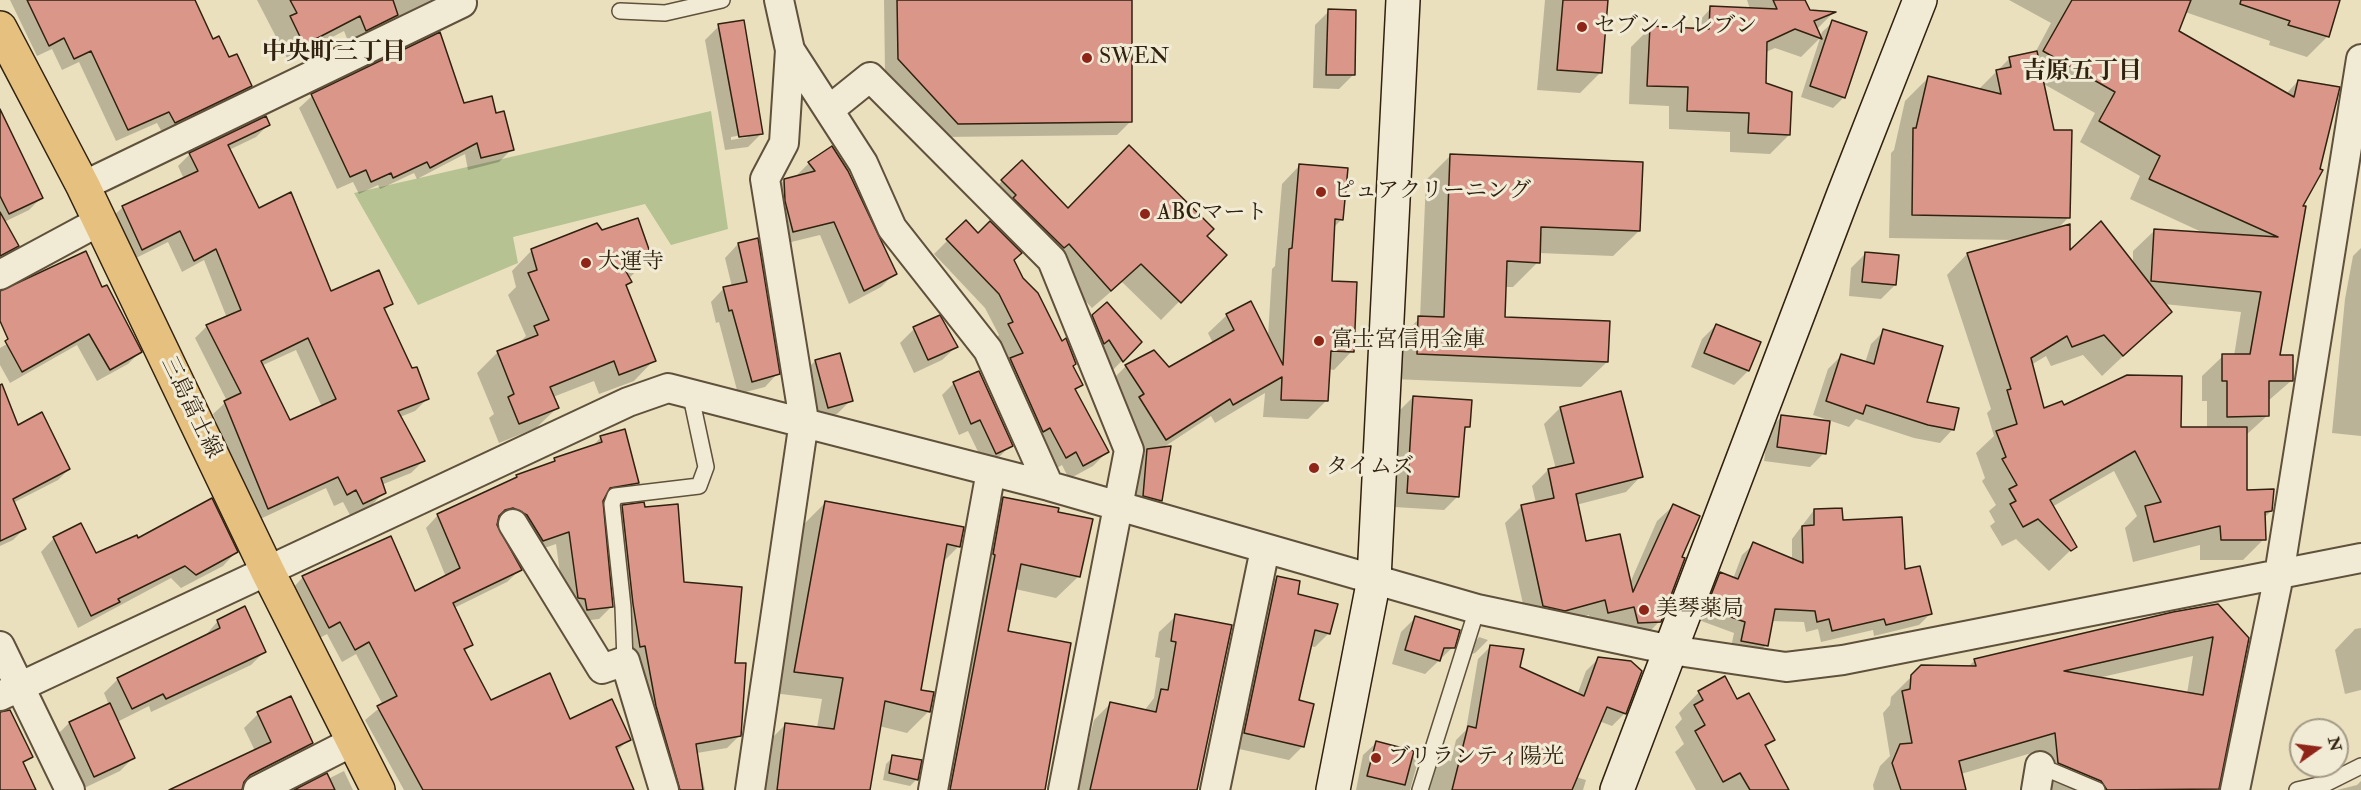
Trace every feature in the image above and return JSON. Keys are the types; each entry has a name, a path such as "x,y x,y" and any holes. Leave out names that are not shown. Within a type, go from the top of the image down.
{"main road":[{"name":"三島富士線","path":"0,28 100,221 268,572 378,790"}],"street":[{"path":"750,790 804,421 765,179 784,143 790,50 779,0"},
{"path":"1333,790 1374,579 1403,0"},
{"path":"1617,790 1920,0"},
{"path":"82,186 462,3"},
{"path":"790,50 863,163 892,228 988,350 1049,486"},
{"path":"2235,790 2278,574 2361,59"},
{"path":"829,110 870,77 1052,260 1129,450 1063,790"},
{"path":"0,275 100,221"},
{"path":"10,691 628,402 668,388 804,421 1049,486 1118,508 1477,609 1671,650 1786,667 1843,660 2361,558"},
{"path":"933,790 991,471"},
{"path":"513,524 602,669 624,661 664,790"},
{"path":"1215,790 1265,549"},
{"path":"0,646 10,691 70,790"},
{"path":"258,790 354,741"}],"lane":[{"path":"620,11 665,13 722,0"},
{"path":"624,661 623,608 612,504 615,496 699,486 706,467 690,392"},
{"path":"1420,790 1477,609"},
{"path":"2297,790 2327,783 2361,766"},
{"path":"2038,778 2097,790"}],"green space":[{"path":"711,111 728,229 671,245 645,204 513,237 518,263 418,305 354,193"}],"building":[{"path":"27,0 195,0 213,39 219,36 229,57 237,54 252,86 175,123 169,112 128,130 91,51 74,59 64,38 49,46"},
{"path":"290,0 393,0 398,15 366,31 360,16 304,45 290,16 297,13"},
{"path":"897,0 1132,0 1132,122 958,124 898,59"},
{"path":"1563,0 1608,0 1602,73 1557,70"},
{"path":"1773,0 1805,0 1810,10 1836,12 1814,21 1822,39 1795,29 1767,42 1766,83 1792,92 1790,135 1748,133 1749,113 1687,111 1688,87 1647,86 1650,26 1709,29 1710,6 1777,9"},
{"path":"2072,0 2191,0 2179,31 2294,97 2298,80 2340,87 2320,169 2323,170 2303,206 2306,206 2280,355 2293,355 2293,381 2269,381 2269,416 2227,417 2227,381 2222,381 2222,354 2250,354 2261,292 2151,281 2154,229 2278,237 2149,179 2160,156 2099,121 2115,92 2043,51"},
{"path":"2241,0 2340,0 2329,37 2288,25 2290,21 2240,4"},
{"path":"1328,9 1356,10 1355,75 1326,75"},
{"path":"744,20 763,134 739,137 718,24"},
{"path":"1832,20 1867,32 1845,98 1810,86"},
{"path":"440,32 464,103 492,96 496,113 504,111 514,150 481,158 477,143 430,168 427,162 393,178 391,173 371,182 366,170 350,177 311,94"},
{"path":"2037,51 2054,130 2072,130 2070,218 1912,215 1913,128 1916,128 1928,76 2001,94 1996,70 2011,67 2009,57"},
{"path":"0,109 43,198 9,214 0,196"},
{"path":"266,116 270,125 228,145 259,208 291,192 331,291 379,270 393,304 384,308 412,368 417,367 429,399 398,411 425,461 381,478 386,493 363,504 356,490 347,495 338,477 268,509 224,401 241,393 206,325 241,310 216,249 194,261 180,231 142,250 122,206 198,171 189,153","holes":["308,338 336,399 290,420 261,361"]},
{"name":"ABCマート","path":"1129,145 1214,229 1207,236 1227,255 1181,303 1141,264 1111,291 1069,244 1064,248 1013,198 1016,195 1001,180 1022,160 1068,208"},
{"path":"832,146 848,171 897,274 864,291 834,222 793,232 785,201 784,179 815,171 808,162"},
{"path":"1450,154 1643,162 1640,231 1541,227 1540,263 1507,261 1505,317 1610,321 1608,362 1417,354 1418,316 1444,317"},
{"path":"1299,164 1348,168 1343,220 1335,219 1332,281 1357,282 1354,352 1331,351 1328,401 1281,400 1282,377 1233,405 1230,399 1166,440 1139,397 1144,394 1125,365 1154,350 1169,367 1234,330 1226,314 1251,301 1283,365 1289,249 1292,248"},
{"path":"0,212 19,246 0,256"},
{"path":"638,218 652,258 624,268 632,282 626,285 656,361 619,375 614,361 550,387 559,408 519,424 508,397 514,394 497,351 538,335 534,326 549,320 528,273 537,270 531,249 597,223 602,230"},
{"path":"966,220 978,233 990,221 1022,253 1014,260 1023,278 1038,293 1062,341 1066,338 1076,364 1073,366 1083,385 1075,389 1109,452 1083,466 1076,452 1066,458 1050,428 1043,432 1010,358 1023,353 1008,324 1013,322 999,294 946,239"},
{"path":"2101,221 2172,312 2123,356 2104,335 2072,347 2067,336 2031,358 2044,408 2062,401 2064,405 2127,375 2182,376 2181,427 2247,427 2247,490 2274,489 2272,511 2265,512 2266,540 2221,540 2220,526 2154,542 2145,506 2161,502 2135,451 2050,500 2077,547 2071,551 2038,519 2023,527 2010,504 2016,501 2009,489 2017,485 2002,459 2006,457 1996,431 2017,424 2007,390 2011,389 1967,253 2070,224 2070,250"},
{"path":"758,238 780,374 752,382 732,310 729,311 723,287 747,282 738,243"},
{"path":"86,251 102,287 107,285 142,352 110,370 89,334 22,372 5,341 8,339 0,321 0,291"},
{"path":"1865,252 1899,255 1896,285 1862,282"},
{"path":"1107,302 1142,342 1123,362 1109,340 1104,344 1092,315"},
{"path":"940,315 958,347 928,360 913,327"},
{"path":"1716,324 1761,342 1749,371 1704,353"},
{"path":"1883,329 1943,346 1927,402 1959,408 1954,430 1928,425 1866,405 1863,414 1826,401 1841,354 1874,364"},
{"path":"840,353 853,401 828,408 815,360"},
{"path":"979,371 1013,446 996,454 980,420 971,424 953,382"},
{"path":"2,384 18,425 42,412 70,469 13,499 26,529 0,541 0,385"},
{"path":"1621,391 1643,477 1576,494 1586,541 1620,534 1633,592 1673,504 1700,516 1682,557 1685,558 1661,622 1638,623 1634,607 1608,613 1605,600 1565,611 1543,606 1521,505 1554,498 1548,469 1574,463 1560,407"},
{"path":"1413,396 1472,400 1470,427 1465,427 1459,497 1407,493"},
{"path":"1781,415 1830,421 1826,454 1777,447"},
{"path":"625,429 639,483 610,488 603,501 613,607 587,610 585,599 578,598 569,532 543,541 527,515 513,508 505,510 499,516 497,525 522,570 453,603 473,645 464,649 491,700 550,673 570,719 612,699 631,740 616,747 634,790 423,790 377,706 397,696 369,642 355,650 340,622 329,628 302,576 391,536 415,591 460,568 437,514 517,477 516,475 555,461 554,458 602,442 600,436"},
{"path":"1171,446 1162,501 1143,496 1147,449"},
{"path":"1003,497 1059,508 1058,512 1093,519 1080,577 1021,564 1008,631 1071,643 1045,790 950,790 995,555 993,554"},
{"path":"212,498 238,552 196,575 185,566 118,599 120,602 91,616 53,537 81,523 96,553 137,535 138,538"},
{"path":"825,501 964,527 960,547 947,544 921,690 934,692 930,712 885,701 870,790 777,790 785,723 834,729 843,678 794,672"},
{"path":"644,502 645,507 678,504 684,582 742,587 735,663 746,663 741,736 696,744 703,790 680,790 656,706 645,646 640,647 622,505"},
{"path":"1842,508 1843,520 1902,517 1905,569 1920,566 1932,614 1886,625 1884,619 1832,631 1829,619 1817,622 1815,611 1775,609 1768,646 1741,641 1745,622 1706,608 1720,572 1738,579 1753,542 1803,563 1802,526 1814,525 1814,509"},
{"path":"1277,576 1300,581 1298,594 1338,604 1330,634 1315,630 1299,700 1314,704 1304,747 1244,733"},
{"path":"2218,604 2249,638 2219,789 2107,790 2101,781 2058,763 2055,733 1959,761 1966,790 1901,790 1892,763 1900,744 1912,743 1902,691 1910,689 1911,675 1921,665 1976,666 1974,659 2173,612","holes":["2213,637 2203,695 2064,671"]},
{"path":"245,606 266,652 166,699 163,694 132,709 117,678 220,628 217,620"},
{"path":"1175,614 1232,625 1197,790 1090,790 1110,702 1156,712 1161,689 1168,690 1176,642 1171,641"},
{"path":"1415,616 1460,630 1455,648 1444,648 1440,661 1405,650"},
{"path":"1490,645 1524,649 1520,667 1584,696 1598,657 1631,661 1642,671 1626,714 1607,707 1572,790 1452,790 1468,726 1476,728"},
{"path":"1725,676 1737,699 1749,693 1775,740 1765,745 1789,790 1750,790 1740,773 1723,782 1695,731 1705,725 1694,705 1703,700 1698,691"},
{"path":"291,696 313,743 250,775 244,782 242,790 169,790 271,742 257,712"},
{"path":"110,703 135,758 94,777 69,722"},
{"path":"10,710 33,757 23,762 36,790 0,790 0,712"},
{"path":"1376,741 1414,751 1405,785 1367,776"},
{"path":"892,755 922,760 918,780 889,773"},
{"path":"327,773 335,790 294,790"}],"place":[{"name":"セブン-イレブン","path":"1582,27"},
{"name":"SWEN","path":"1087,58"},
{"name":"ピュアクリーニング","path":"1321,192"},
{"name":"ABCマート","path":"1145,214"},
{"name":"大運寺","path":"586,263"},
{"name":"富士宮信用金庫","path":"1319,341"},
{"name":"タイムズ","path":"1314,468"},
{"name":"美琴薬局","path":"1644,610"},
{"name":"ブリランティ陽光","path":"1376,758"}],"district":[{"name":"中央町三丁目","path":"334,54"},
{"name":"吉原五丁目","path":"2082,73"}]}
